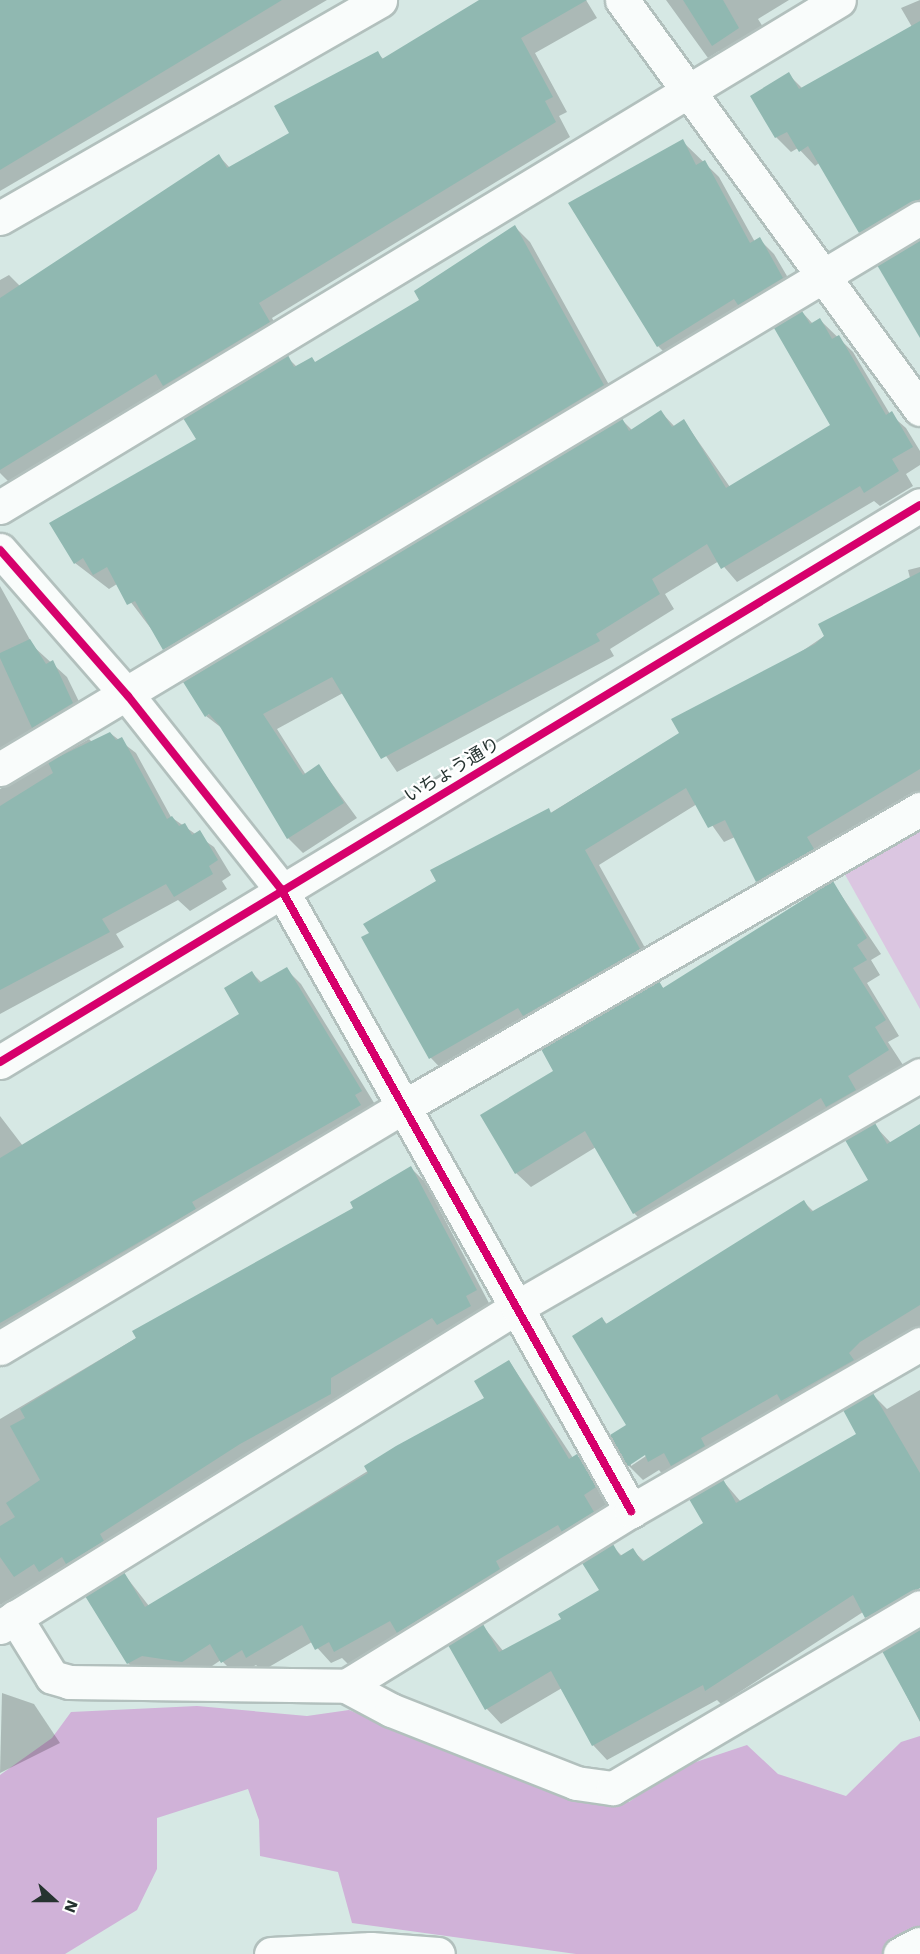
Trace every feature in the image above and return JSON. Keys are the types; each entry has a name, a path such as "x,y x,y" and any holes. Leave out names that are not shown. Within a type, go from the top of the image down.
{"street":[{"path":"0,218 380,0"},
{"path":"622,0 920,409"},
{"path":"0,507 839,0"},
{"path":"0,769 128,696 822,275 920,218"},
{"name":"いちょう通り","path":"0,1062 281,889 920,505"},
{"path":"0,550 128,696 281,889 631,1511"},
{"path":"0,1348 403,1107 920,809"},
{"path":"920,1075 517,1307 7,1622 52,1677 69,1682 346,1686 391,1710 576,1783 613,1788 920,1607"},
{"path":"346,1686 631,1511 920,1344"},
{"path":"900,1954 920,1944"},
{"path":"272,1954 371,1949 438,1954"}],"shaded area":[{"path":"920,825 920,1009 843,871"},
{"path":"197,1706 307,1716 349,1710 514,1778 629,1802 675,1769 747,1745 778,1774 846,1796 901,1742 920,1736 920,1954 576,1954 352,1923 338,1872 260,1856 259,1820 248,1789 157,1818 157,1869 137,1910 65,1954 0,1954 0,1775 52,1738 71,1712"}],"building":[{"path":"0,0 282,0 0,170"},
{"path":"479,0 587,0 521,38 553,97 545,101 556,122 259,303 270,322 163,386 156,374 0,470 0,298 219,154 227,168 289,133 274,106 378,51 382,59"},
{"path":"683,0 723,0 739,28 712,46"},
{"path":"920,21 920,199 859,233 808,146 799,152 787,132 775,138 750,96 789,72 799,89"},
{"path":"683,139 696,165 705,160 750,243 760,237 783,278 738,305 734,299 657,347 568,203"},
{"path":"515,225 604,385 163,650 135,601 127,605 107,567 93,575 83,558 74,564 49,523 196,439 183,418 288,355 294,367 312,357 315,362 419,300 414,291"},
{"path":"920,240 920,338 877,265"},
{"path":"802,311 810,324 820,318 832,339 839,335 886,415 892,411 913,447 892,459 899,471 864,493 860,486 721,569 707,544 652,579 660,594 596,634 600,641 381,759 332,677 263,714 303,775 319,764 344,803 287,839 219,725 209,714 205,717 183,682 622,418 629,431 661,410 672,427 684,419 726,488 830,425 774,328"},
{"path":"920,572 920,769 807,837 814,849 756,882 725,820 708,828 686,788 585,850 640,949 523,1016 518,1008 429,1059 361,937 369,933 363,924 436,881 430,870 549,808 551,813 679,733 671,719 815,644 824,636 818,624"},
{"path":"30,639 46,664 53,660 73,703 32,728 0,658 0,653"},
{"path":"110,732 116,740 122,737 167,819 172,816 179,826 185,823 192,835 200,830 218,860 209,866 213,874 174,897 166,884 102,919 110,932 0,990 0,806 53,773 48,762"},
{"path":"833,881 867,938 857,945 867,960 853,968 886,1020 875,1027 889,1050 848,1076 856,1090 826,1107 821,1098 633,1214 585,1131 515,1174 480,1115 553,1071 541,1049 659,981 663,988"},
{"path":"287,967 362,1091 355,1095 361,1105 192,1202 196,1209 0,1323 0,1158 239,1014 224,988 252,971 259,983"},
{"path":"875,1123 887,1144 920,1124 920,1305 860,1342 849,1353 854,1360 781,1401 777,1394 701,1438 705,1446 671,1466 664,1453 648,1462 645,1455 627,1467 610,1435 626,1425 572,1336 602,1317 606,1324 804,1200 811,1212 868,1180 845,1140"},
{"path":"411,1166 477,1290 466,1296 471,1306 437,1325 432,1318 331,1378 331,1394 240,1444 100,1534 104,1541 66,1564 62,1557 39,1572 34,1564 14,1577 0,1557 0,1526 15,1517 6,1503 40,1480 10,1426 25,1418 20,1409 136,1338 132,1331 353,1208 350,1202"},
{"path":"509,1360 569,1459 577,1454 596,1487 584,1495 594,1512 562,1532 558,1525 496,1561 500,1569 397,1633 390,1621 334,1652 329,1642 315,1650 302,1625 246,1658 242,1650 221,1663 210,1644 182,1662 142,1656 127,1664 85,1596 124,1572 145,1607 368,1473 364,1466 396,1446 484,1398 474,1381"},
{"path":"873,1393 920,1473 920,1588 865,1618 853,1595 705,1691 703,1685 592,1746 551,1671 485,1710 448,1645 483,1624 499,1652 561,1619 558,1614 599,1590 582,1563 613,1544 620,1556 633,1548 642,1562 703,1523 689,1499 723,1479 736,1503 856,1434 843,1410"},
{"path":"920,1629 920,1721 882,1651"}],"cycle path":[{"path":"0,1062 920,505"},
{"path":"0,550 128,696 281,889 631,1511"}]}
